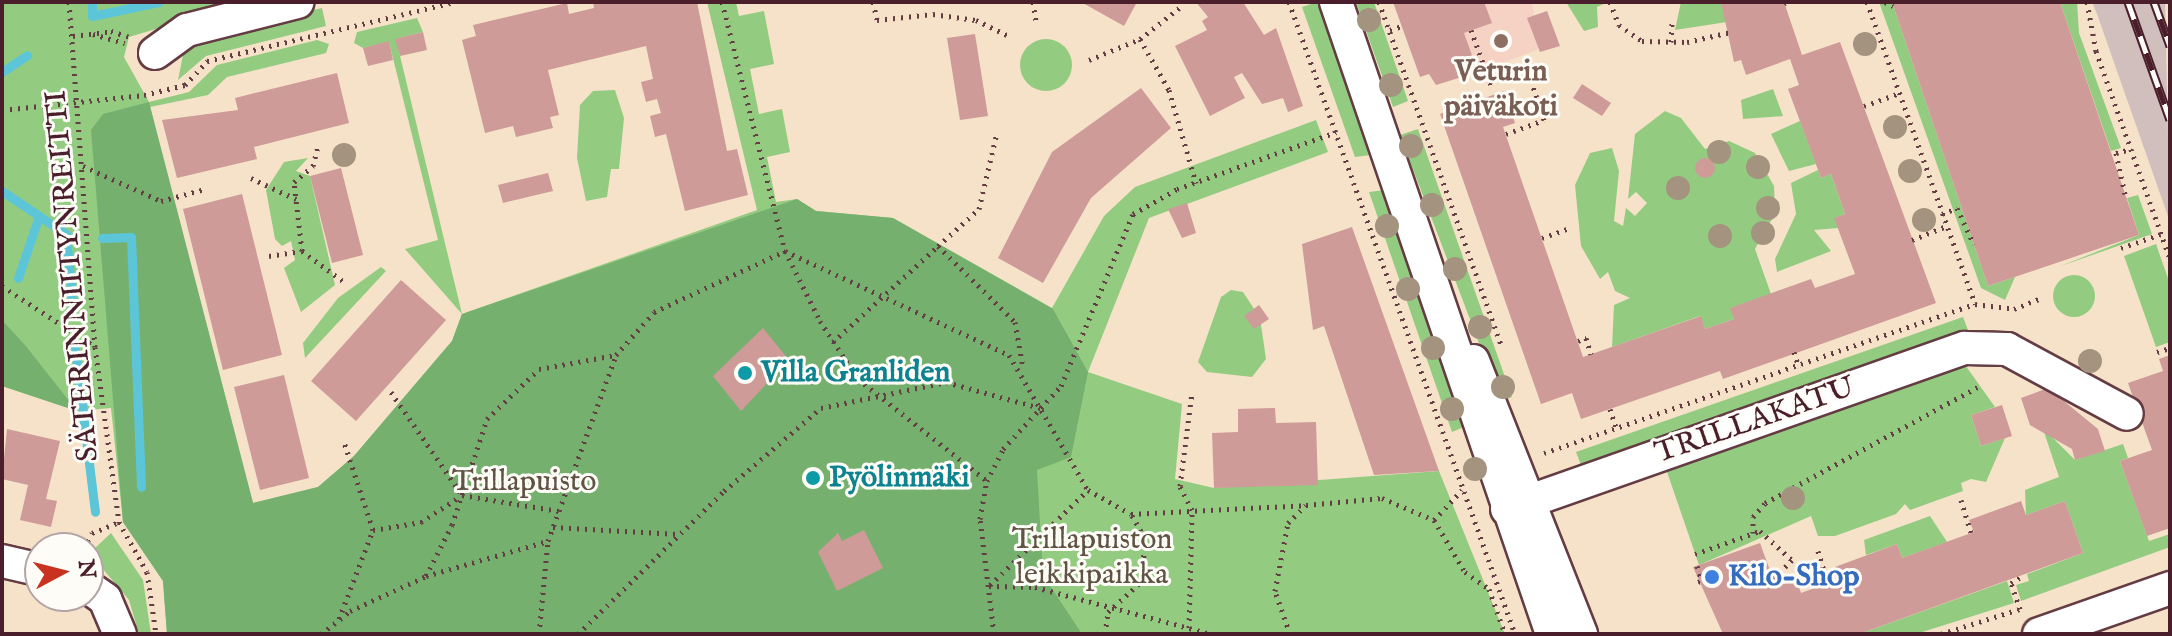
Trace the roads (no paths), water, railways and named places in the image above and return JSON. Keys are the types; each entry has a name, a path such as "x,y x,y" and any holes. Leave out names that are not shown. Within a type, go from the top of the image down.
{"street":[{"path":"136,45 298,2"},
{"path":"1336,2 1446,308 1532,500 1581,634"},
{"name":"TRILLAKATU","path":"1532,500 1965,348 2007,349 2127,414"},
{"path":"1532,500 1552,634"},
{"path":"2,561 24,566"},
{"path":"2030,622 2170,588"},
{"path":"104,598 120,634"}],"waterway":[{"path":"92,2 92,16 159,2"},
{"path":"2,72 27,55"},
{"path":"2,191 66,234 73,313"},
{"path":"18,278 39,216"},
{"path":"102,238 131,237 141,487"},
{"path":"75,349 95,512"}],"railway":[{"path":"2128,2 2170,120"},
{"path":"2154,2 2170,46"}],"place":[{"name":"Veturin päiväkoti","path":"1501,41"},
{"name":"Villa Granliden","path":"745,373"},
{"name":"Pyölinmäki","path":"813,478"},
{"name":"Kilo-Shop","path":"1712,577"}],"park label":[{"name":"Trillapuisto","path":"524,482"},
{"name":"Trillapuiston leikkipaikka","path":"1092,557"}]}
